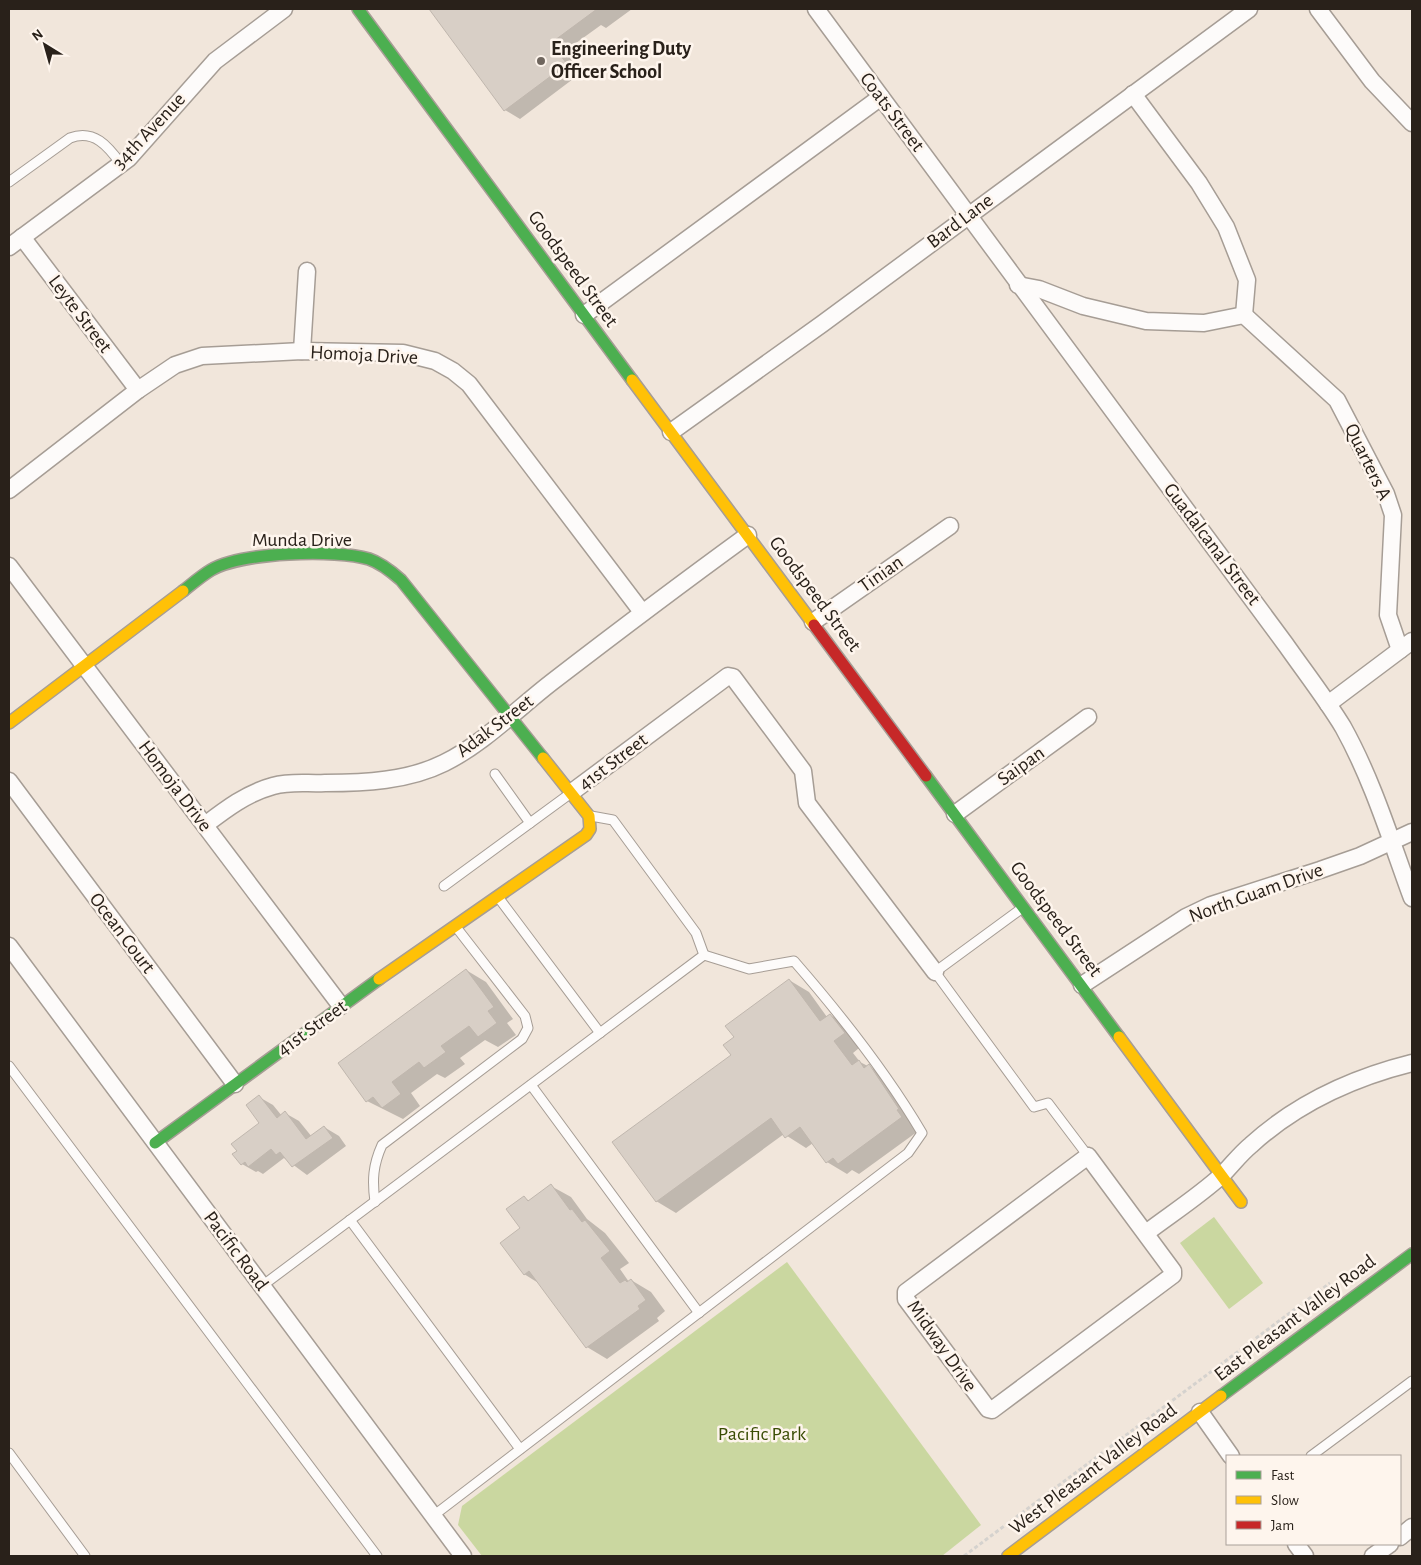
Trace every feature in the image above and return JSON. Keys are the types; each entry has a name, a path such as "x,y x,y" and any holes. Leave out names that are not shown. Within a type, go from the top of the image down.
{"street":[{"name":"Goodspeed Street","path":"358,9 1241,1202"},
{"name":"Coats Street","path":"816,9 968,215"},
{"name":"Bard Lane","path":"671,432 822,324 1249,9"},
{"path":"1318,9 1372,81 1412,123"},
{"name":"34th Avenue","path":"9,247 121,164 153,132 210,67 274,12"},
{"path":"1018,285 1039,289 1083,306 1146,321 1204,323 1244,315 1247,280 1226,227 1198,183 1133,94"},
{"path":"584,315 881,97"},
{"name":"Guadalcanal Street","path":"968,215 1328,704 1360,762 1374,793 1412,898"},
{"name":"Leyte Street","path":"22,238 138,390"},
{"path":"302,352 306,271"},
{"name":"Quarters A","path":"1244,315 1336,400 1386,494 1393,515 1388,615 1406,646"},
{"name":"Homoja Drive","path":"9,490 138,390 188,359 202,356 302,352 416,355 435,361 453,371 475,391 642,612"},
{"name":"Tinian","path":"813,622 950,526"},
{"name":"Adak Street","path":"205,825 239,800 275,786 302,782 324,783 384,780 426,771 458,756 642,612 748,534"},
{"name":"Munda Drive","path":"9,723 211,570 230,562 255,556 352,556 381,564 401,580 508,717 572,792"},
{"name":"Homoja Drive","path":"9,566 84,668 341,1006"},
{"path":"1328,704 1406,646"},
{"name":"41st Street","path":"155,1143 341,1006 586,835 590,829 590,816 572,792 728,676 733,677 803,771 807,803 935,972"},
{"name":"Saipan","path":"955,814 1088,717"},
{"name":"Ocean Court","path":"9,781 235,1084"},
{"name":"North Guam Drive","path":"1082,985 1186,917 1211,905 1320,870 1412,832"},
{"name":"Pacific Road","path":"9,946 464,1556"},
{"path":"1146,1233 1222,1175 1252,1144 1282,1120 1328,1092 1355,1079 1412,1063"},
{"name":"Midway Drive","path":"1088,1156 1146,1233 1173,1271 1172,1276 992,1410 988,1409 906,1299 906,1292 1088,1156"},
{"name":"East Pleasant Valley Road","path":"1200,1412 1412,1254"},
{"path":"1200,1412 1230,1455"},
{"name":"West Pleasant Valley Road","path":"1008,1556 1200,1412"},
{"path":"1401,1536 1412,1527"},
{"path":"1297,1545 1305,1556"},
{"path":"1374,1556 1389,1545"}],"lane":[{"path":"9,182 70,138 78,135 96,137 121,164"},
{"path":"495,774 530,823"},
{"path":"444,886 572,792"},
{"path":"590,816 613,820 696,933 704,955"},
{"path":"498,897 600,1033"},
{"path":"1024,907 935,972 1034,1107 1048,1103 1088,1156"},
{"path":"375,1202 372,1182 374,1162 382,1145 522,1039 528,1028 525,1016 456,927"},
{"path":"262,1286 704,955"},
{"path":"433,1516 908,1153 922,1133 901,1098 823,994 794,961 749,969 704,955"},
{"path":"9,1066 377,1556"},
{"path":"531,1085 699,1313"},
{"path":"350,1220 520,1449"},
{"path":"1312,1455 1412,1381"},
{"path":"9,1453 86,1556"}],"path":[{"path":"964,1556 1330,1283"}],"green space":[{"path":"1214,1217 1263,1283 1229,1309 1180,1243"},
{"name":"Pacific Park","path":"787,1262 981,1525 942,1556 482,1556 458,1525 462,1506"}],"building":[{"name":"Engineering Duty Officer School","path":"429,9 597,9 551,43 567,64 504,111"},
{"path":"466,969 494,1007 488,1011 497,1023 478,1037 469,1026 441,1046 446,1052 424,1068 419,1062 392,1082 401,1094 382,1108 373,1097 366,1102 338,1063"},
{"path":"789,979 820,1021 830,1014 845,1033 834,1041 852,1065 859,1060 864,1068 869,1064 899,1109 897,1110 902,1117 838,1164 833,1158 826,1163 800,1127 785,1138 771,1118 656,1202 612,1142 731,1055 723,1045 734,1037 725,1026"},
{"path":"259,1095 277,1118 285,1111 306,1139 324,1126 333,1138 292,1167 280,1152 276,1155 271,1149 248,1167 245,1162 241,1165 232,1154 237,1151 231,1144 259,1123 246,1105"},
{"path":"551,1184 570,1210 572,1209 582,1222 585,1220 610,1251 601,1258 620,1283 631,1279 646,1300 638,1306 640,1309 586,1348 529,1271 524,1275 500,1243 520,1228 506,1209 524,1196 528,1201"}],"traffic: fast":[{"path":"358,9 632,380"},
{"path":"183,591 211,570 244,559 312,553 369,559 386,568 401,580 543,758"},
{"path":"926,776 1119,1037"},
{"path":"155,1143 379,979"},
{"path":"1221,1396 1412,1254"}],"traffic: slow":[{"path":"632,380 814,625"},
{"path":"9,723 183,591"},
{"path":"379,979 586,835 590,829 589,816 543,758"},
{"path":"1119,1037 1241,1202"},
{"path":"1008,1556 1221,1396"}],"traffic: jam":[{"path":"814,625 926,776"}],"place":[{"name":"Engineering Duty Officer School","path":"541,61"}]}
